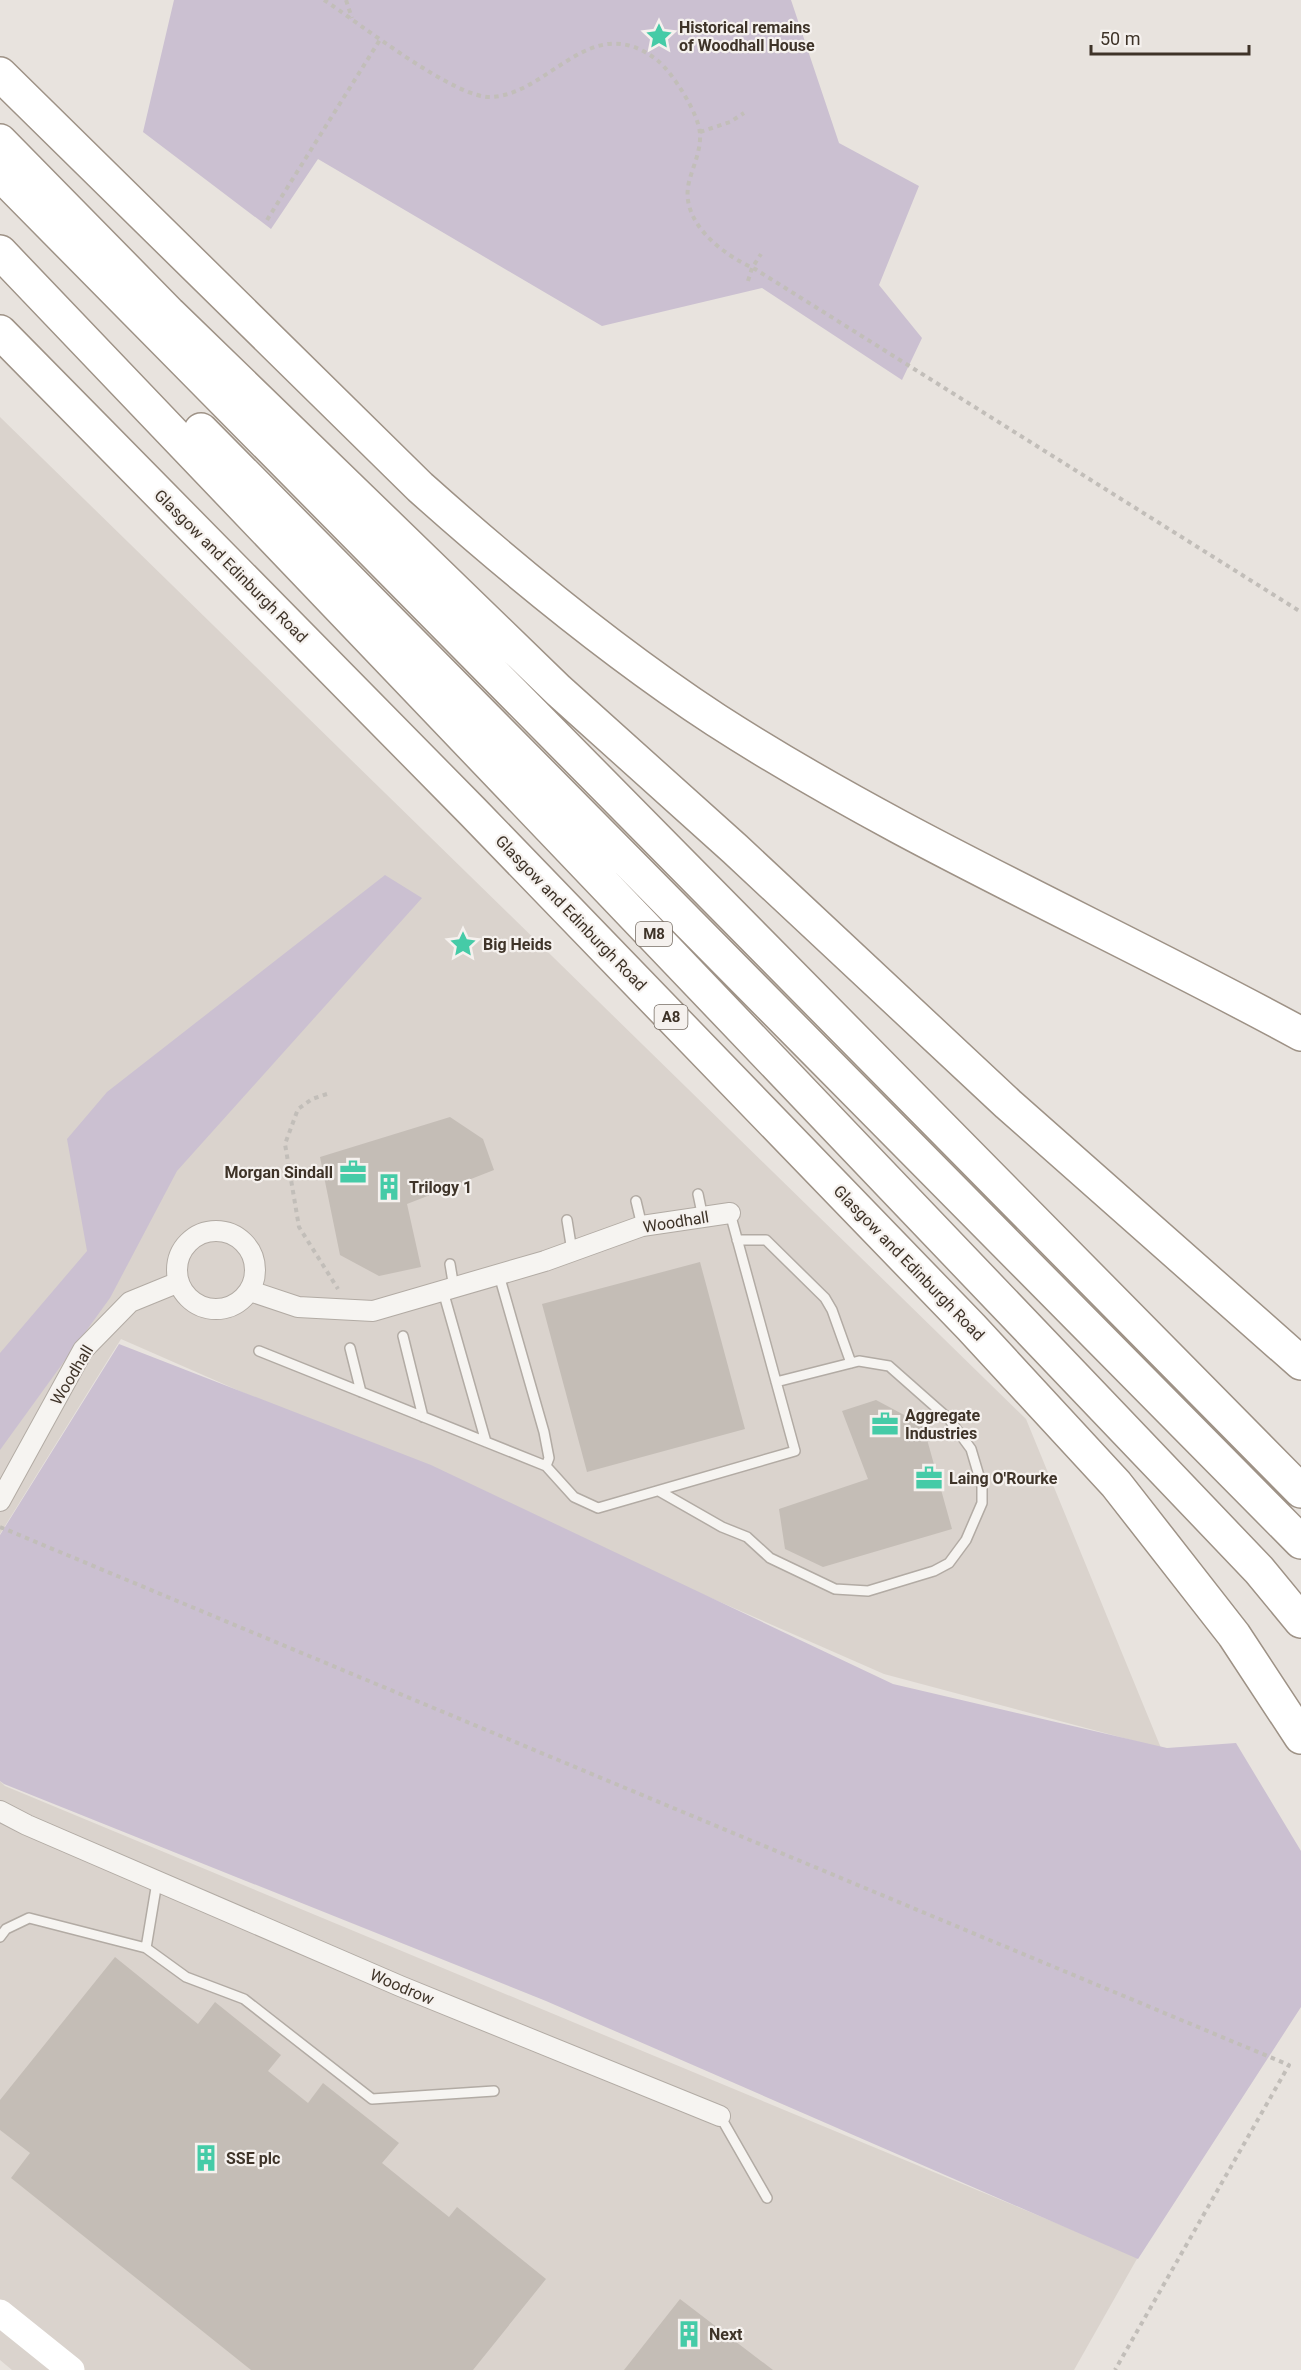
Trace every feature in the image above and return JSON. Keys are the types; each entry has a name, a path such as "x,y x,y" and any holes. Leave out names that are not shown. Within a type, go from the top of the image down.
{"highway":[{"path":"0,74 420,487 495,553 609,645 716,719 874,814 1301,1034"},
{"path":"0,141 169,313 558,690 735,849 1008,1104 1301,1363"},
{"path":"0,174 1301,1491"},
{"name":"M8","path":"0,228 1301,1542"},
{"name":"M8","path":"0,252 1221,1530 1259,1570 1301,1621"},
{"name":"Glasgow and Edinburgh Road","path":"0,332 472,811 962,1318 1116,1484 1234,1635 1301,1737"},
{"path":"794,1028 841,1097 1115,1390 1195,1482 1221,1530"}],"street":[{"name":"Woodhall","path":"250,1291 297,1307 373,1311 499,1275 642,1226 730,1213"},
{"path":"219,1231 236,1236 252,1253 256,1274 250,1291 236,1305 224,1309 209,1309 188,1298 178,1282 179,1257 186,1245 198,1235 219,1231"},
{"name":"Woodhall","path":"0,1501 83,1350 130,1302 178,1282"},
{"name":"Woodrow","path":"0,1811 157,1882 400,1986 720,2116"},
{"path":"0,2313 55,2361 71,2370"}],"lane":[{"path":"698,1194 703,1218"},
{"path":"636,1201 642,1226"},
{"name":"Woodhall","path":"546,1466 574,1497 598,1508 795,1452 730,1213"},
{"path":"567,1220 572,1251"},
{"path":"737,1240 766,1240 825,1298 832,1310 851,1363"},
{"path":"450,1264 448,1289 486,1442"},
{"path":"259,1351 546,1466 549,1458 544,1432 499,1275"},
{"path":"403,1336 423,1417"},
{"path":"350,1348 361,1392"},
{"path":"659,1491 722,1527 747,1537 770,1558 836,1589 868,1591 934,1571 949,1563 966,1540 982,1503 982,1486 972,1449 949,1419 889,1366 860,1361 776,1382"},
{"path":"146,1948 157,1882"},
{"path":"0,1938 6,1929 29,1918 146,1948 186,1977 244,1999 372,2099 494,2091"},
{"name":"Woodrow","path":"720,2116 768,2198"}],"path":[{"path":"324,0 454,88 491,97 521,88 598,45 627,45 658,61 685,94 700,132 698,158 688,185 689,212 704,233 739,262 1301,612"},
{"path":"346,0 352,19"},
{"path":"267,220 381,38"},
{"path":"700,132 730,122 744,112"},
{"path":"748,281 752,268 761,254"},
{"path":"327,1094 312,1099 298,1109 285,1144 299,1227 351,1310"},
{"path":"0,1527 1289,2065 1115,2370"}],"shaded area":[{"path":"174,0 791,0 839,143 919,186 879,285 922,338 902,380 762,288 602,326 318,159 271,229 143,132"},
{"path":"0,417 1026,1419 1161,1748 884,1674 121,1339 0,1534"},
{"path":"385,875 422,898 177,1171 110,1298 0,1450 0,1353 87,1251 67,1139 107,1092"},
{"path":"119,1344 431,1465 893,1684 1167,1748 1236,1743 1301,1851 1301,2007 1138,2259 546,2001 0,1781 0,1535"},
{"path":"0,1781 5,1786 1138,2257 1074,2370 12,2370 0,2360"}],"building":[{"name":"Trilogy 1","path":"450,1117 483,1139 494,1170 407,1204 421,1267 379,1276 340,1255 320,1157"},
{"path":"700,1262 745,1429 587,1472 542,1304"},
{"path":"876,1400 923,1425 952,1529 823,1567 785,1549 779,1509 868,1479 842,1411"},
{"name":"SSE plc","path":"115,1957 198,2024 215,2002 281,2055 268,2071 308,2103 323,2083 399,2143 382,2163 449,2217 457,2207 546,2279 473,2370 251,2370 11,2178 30,2153 0,2130 0,2100"},
{"name":"Next","path":"680,2299 773,2370 624,2370"}],"place":[{"name":"Historical remains of Woodhall House","path":"659,36"},
{"name":"Big Heids","path":"463,944"},
{"name":"Morgan Sindall","path":"353,1172"},
{"name":"Trilogy 1","path":"389,1187"},
{"name":"Aggregate Industries","path":"885,1424"},
{"name":"Laing O'Rourke","path":"929,1478"},
{"name":"SSE plc","path":"206,2158"},
{"name":"Next","path":"689,2334"}]}
